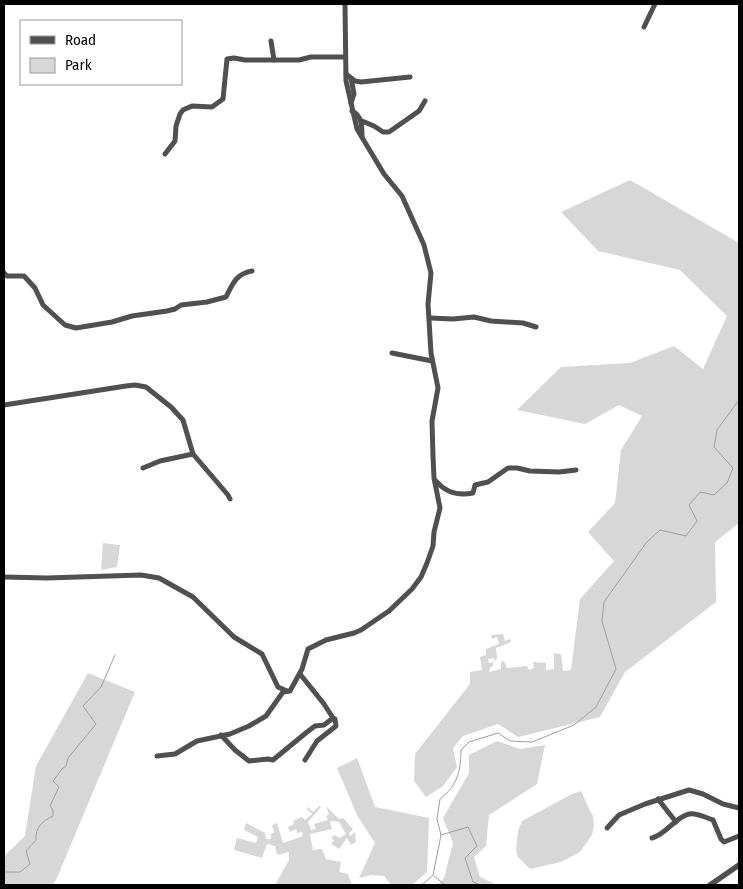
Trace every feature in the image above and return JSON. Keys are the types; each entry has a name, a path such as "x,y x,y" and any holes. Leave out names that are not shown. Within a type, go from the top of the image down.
{"street":[{"path":"290,691 300,674 306,652 313,646 326,640 354,634 367,627 389,611 418,582 425,570 430,555 435,523 440,512 434,478 432,427 438,388 432,361 428,304 431,273 424,245 402,196 384,174 357,129 347,91 345,4"},
{"path":"644,27 656,4"},
{"path":"271,41 274,60"},
{"path":"165,154 175,142 176,126 183,110 192,106 212,107 223,99 227,59 299,60 311,57 345,57"},
{"path":"346,74 361,82 410,78"},
{"path":"351,78 354,94 351,104"},
{"path":"362,122 384,132 389,132 419,111 425,101"},
{"path":"352,111 356,112 362,122 362,140"},
{"path":"4,273 7,276 24,276 35,288 43,305 65,325 76,328 112,322 132,316 167,311 181,305 207,302 226,297 237,277 243,272 252,270"},
{"path":"430,318 453,319 474,317 491,321 523,323 536,327"},
{"path":"392,353 432,361"},
{"path":"4,405 126,386 146,387 162,398 183,420 193,454 228,494 230,499"},
{"path":"143,468 160,461 193,454"},
{"path":"434,478 447,491 466,494 473,493 475,485 488,482 508,468 568,473 576,470"},
{"path":"4,577 47,578 141,575 159,578 194,597 224,629 239,641 262,654 278,687 285,691 290,691"},
{"path":"300,674 324,704 332,718 335,719 336,726 317,741 305,760"},
{"path":"156,756 176,754 198,741 230,734 260,720 271,711 283,692 290,691"},
{"path":"222,735 235,750 249,761 273,760 306,732 316,726 324,725 332,718"},
{"path":"607,828 618,815 680,792 693,790 723,804 739,808"},
{"path":"658,800 676,822"},
{"path":"652,838 662,834 689,814 696,814 713,820 724,842 739,836"},
{"path":"710,885 739,864"}],"green space":[{"path":"630,180 739,243 739,523 715,542 716,602 625,672 600,717 518,737 498,724 463,736 453,748 457,767 443,786 426,797 414,781 415,754 470,684 470,672 482,670 480,657 486,655 486,649 499,644 497,637 492,639 491,635 503,634 505,641 510,639 511,642 496,648 497,659 494,661 494,658 488,659 489,663 493,662 489,672 501,669 501,662 504,661 507,668 527,666 529,670 534,668 533,662 546,663 546,670 554,669 554,653 561,654 563,671 571,670 580,599 614,561 588,532 615,503 621,450 642,416 619,405 585,424 517,410 561,367 630,363 674,346 703,369 727,316 680,270 598,251 561,212"},
{"path":"103,543 120,545 117,567 101,570"},
{"path":"88,673 135,692 56,880 52,885 4,885 4,856 25,836 36,766"},
{"path":"497,741 520,749 545,745 537,784 489,815 486,846 474,857 480,877 497,885 438,885 444,878 453,843 443,818 469,773 469,755"},
{"path":"357,758 375,807 429,818 427,872 412,885 391,885 384,876 371,875 359,878 375,843 358,817 337,768"},
{"path":"581,791 593,816 592,835 580,852 561,862 530,869 518,857 516,850 518,831 522,821"},
{"path":"319,806 321,807 308,822 311,830 316,829 314,824 328,820 326,816 329,814 326,806 339,819 343,818 353,829 349,833 350,836 355,832 356,842 351,845 347,838 339,849 331,844 334,840 331,838 334,835 340,838 346,834 339,822 330,821 332,829 310,834 313,850 322,849 326,859 341,862 339,872 348,874 352,885 275,885 289,860 289,852 277,855 275,846 267,844 262,858 234,850 237,838 256,843 258,837 244,830 246,823 265,833 266,839 271,839 271,834 274,832 272,825 277,823 283,843 303,836 302,832 297,833 296,829 290,832 288,827 294,824 293,821 302,817 305,820 312,814 307,809 308,807 313,812"}],"waterway":[{"path":"422,885 433,875 441,835 437,819 440,799 446,794 457,778 461,750 469,742 498,733 510,741 532,742 574,725 596,707 616,669 602,621 604,602 646,543 660,530 686,536 697,521 689,505 700,492 714,495 727,483 733,468 714,447 717,430 739,400"},
{"path":"4,872 20,872 30,864 26,851 36,840 40,825 53,816 53,810 50,806 59,787 53,781 66,766 68,758 96,724 83,706 101,687 115,655"},
{"path":"441,835 468,827 477,846 465,858 473,882 480,885"},
{"path":"434,876 445,885"}]}
